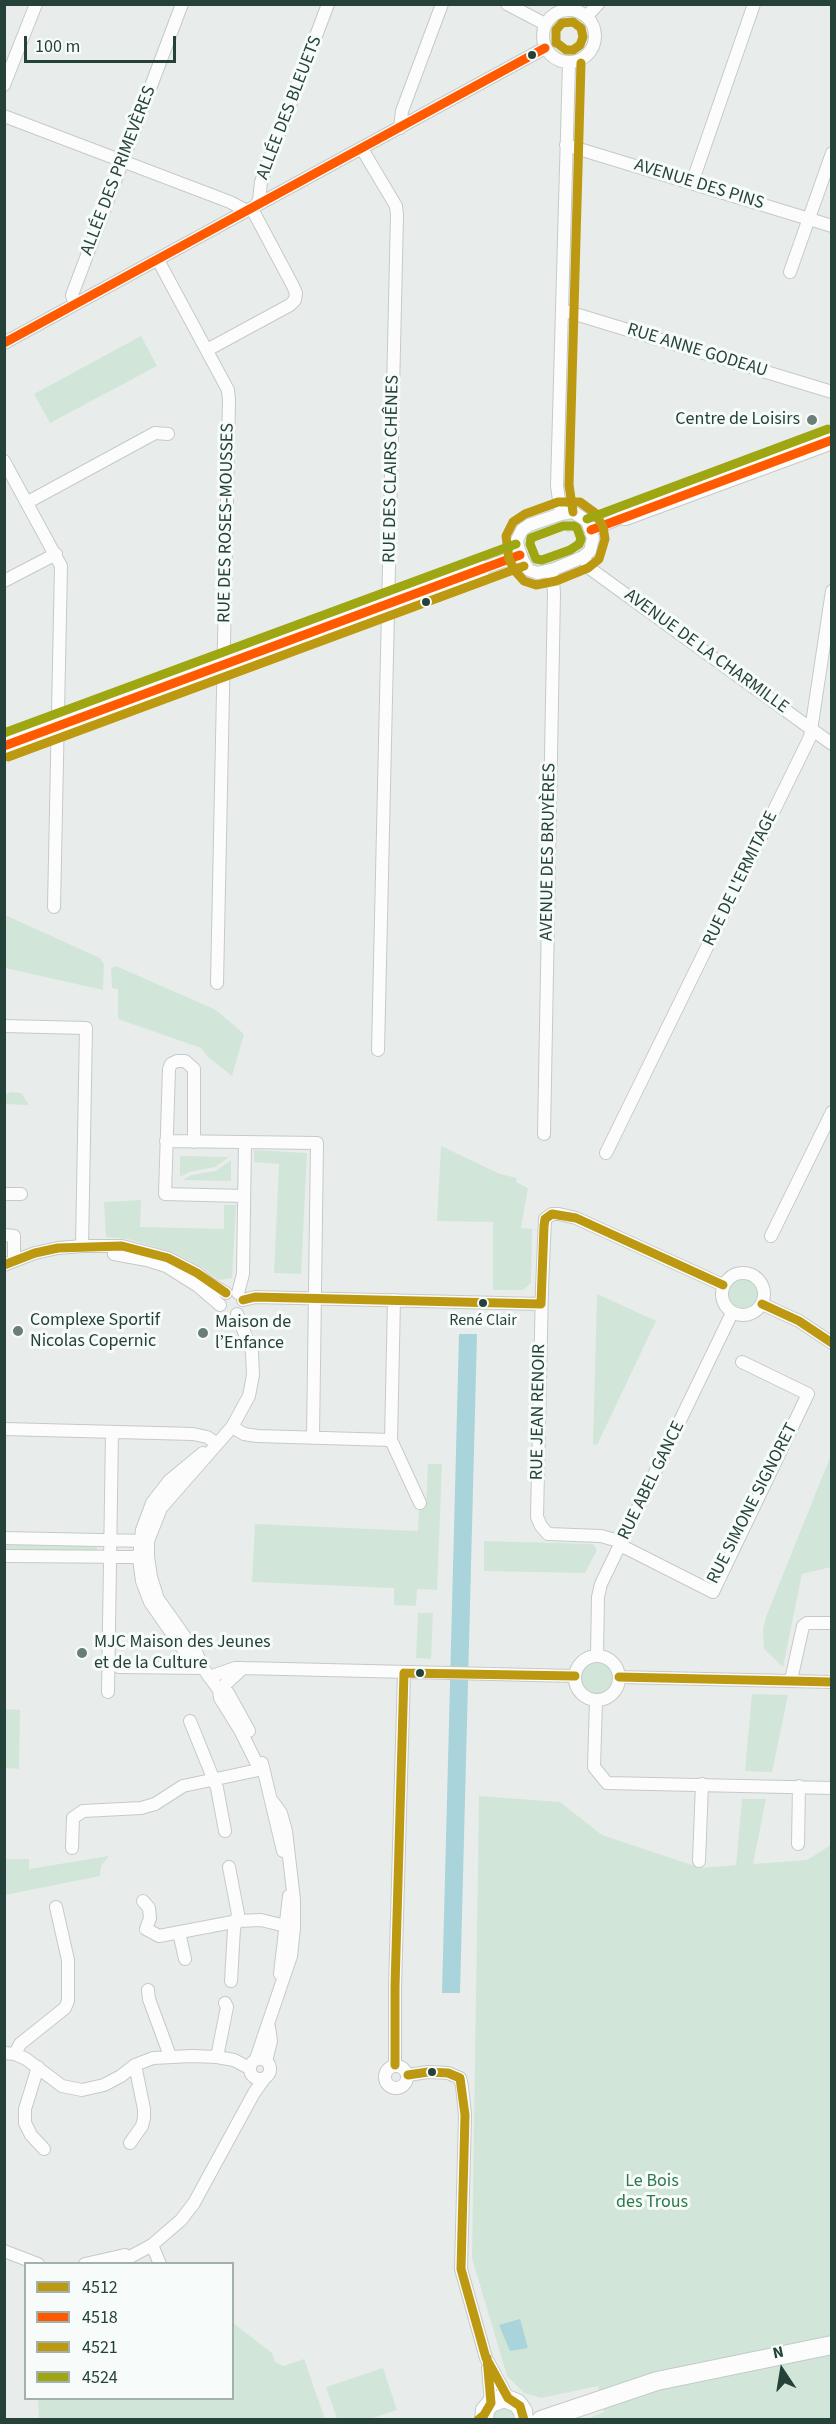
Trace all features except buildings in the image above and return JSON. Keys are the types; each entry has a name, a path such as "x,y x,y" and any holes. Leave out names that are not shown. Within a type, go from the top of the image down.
{"main road":[{"path":"625,516 831,440"},
{"path":"4,746 481,569"},
{"path":"541,2420 657,2381 831,2345"},
{"path":"498,2412 584,2404"}],"street":[{"path":"4,85 36,4"},
{"name":"ALLÉE DES PRIMEVÈRES","path":"75,304 72,295 182,4"},
{"name":"ALLÉE DES BLEUETS","path":"252,209 259,201 261,182 328,4"},
{"path":"400,128 402,111 442,4"},
{"path":"507,4 545,24"},
{"path":"587,16 598,4"},
{"path":"692,183 754,4"},
{"path":"569,7 587,16 595,30 594,46 584,58 569,63 555,59 545,48 543,32 545,24 555,13 569,7"},
{"path":"4,343 545,48"},
{"path":"561,514 557,494 569,63"},
{"path":"4,116 230,202 245,210 252,209"},
{"name":"AVENUE DES PINS","path":"566,146 831,226"},
{"name":"RUE DES CLAIRS CHÊNES","path":"362,149 396,206 397,215 378,1050"},
{"path":"790,272 831,153"},
{"path":"207,350 290,305 295,300 296,293 293,286 252,209"},
{"name":"RUE DES ROSES-MOUSSES","path":"158,260 228,390 229,400 218,983"},
{"name":"RUE ANNE GODEAU","path":"562,310 831,392"},
{"path":"28,502 155,433 168,434"},
{"path":"5,463 56,554 61,572 54,907"},
{"path":"561,514 578,514 587,521 591,530 592,546 583,557 552,570 532,572 525,566 520,555 518,540 522,530 529,525 561,514"},
{"path":"591,530 625,516"},
{"path":"4,581 56,554"},
{"path":"481,569 520,555"},
{"name":"AVENUE DE LA CHARMILLE","path":"583,557 592,570 831,744"},
{"name":"AVENUE DES BRUYÈRES","path":"544,1134 554,592 552,570"},
{"name":"RUE DE L'ERMITAGE","path":"606,1153 813,730 831,591"},
{"path":"4,1026 86,1028 82,1246"},
{"path":"194,1142 194,1069 190,1063 185,1061 171,1064 169,1069 165,1194 244,1196"},
{"path":"771,1236 831,1112"},
{"path":"166,1141 317,1143 313,1438"},
{"path":"236,1295 243,1274 245,1143"},
{"path":"4,1194 21,1194"},
{"name":"RUE JEAN RENOIR","path":"621,1544 601,1536 549,1534 541,1527 537,1517 543,1226 545,1220 552,1215 559,1214 576,1218 723,1285"},
{"path":"4,1235 14,1236 9,1263 58,1248 82,1246 122,1246 153,1253 183,1266 236,1295 243,1306 237,1314"},
{"path":"4,1273 34,1261 58,1256 81,1253 121,1254 166,1266 198,1286 220,1305 226,1314 237,1314"},
{"path":"751,1274 762,1283 764,1290 762,1304 758,1310 746,1316 732,1313 723,1304 721,1291 723,1285 732,1275 751,1274"},
{"path":"220,1305 221,1298 236,1295 541,1304"},
{"path":"394,1300 391,1440 420,1503"},
{"path":"762,1304 799,1321 831,1343"},
{"name":"RUE ABEL GANCE","path":"597,1656 598,1597 602,1584 732,1313"},
{"path":"232,2131 278,1994 289,1927 290,1862 279,1840 273,1802 263,1769 256,1762 220,1698 219,1690 206,1672 187,1655 150,1602 142,1581 144,1541 161,1508 232,1427 249,1396 253,1375 250,1342 237,1314"},
{"name":"RUE SIMONE SIGNORET","path":"621,1544 713,1592 808,1394 742,1362"},
{"path":"232,1427 244,1434 257,1436 391,1440"},
{"path":"4,1429 193,1434 207,1437 216,1443"},
{"path":"108,1692 112,1432"},
{"path":"4,1538 144,1541"},
{"path":"4,1556 143,1558"},
{"path":"791,1680 803,1626 807,1623 831,1623"},
{"path":"597,1656 610,1660 618,1670 619,1677 618,1684 610,1696 596,1700 583,1695 575,1684 575,1676 576,1670 584,1659 597,1656"},
{"path":"118,1667 206,1672 243,1668 575,1676"},
{"path":"219,1690 243,1668"},
{"path":"395,2065 395,1964 404,1673"},
{"path":"619,1677 831,1682"},
{"path":"596,1700 594,1767 607,1783 831,1788"},
{"path":"190,1721 214,1779 225,1831"},
{"path":"72,1848 73,1818 83,1811 109,1811 148,1806 183,1786 263,1769"},
{"path":"699,1862 702,1784"},
{"path":"798,1844 800,1786"},
{"path":"229,1867 238,1921 234,1929 231,1981"},
{"path":"143,1901 148,1908 150,1918 146,1929 159,1936 238,1921 261,1920 289,1927"},
{"path":"56,1907 68,1960 68,2001 65,2008 10,2053 38,2067 62,2086 82,2090 104,2085 135,2065 153,2058 217,2057 255,2065"},
{"path":"179,1932 185,1959"},
{"path":"148,1990 149,2000 170,2056"},
{"path":"217,2057 227,2007 225,2002"},
{"path":"130,2143 142,2126 144,2118 135,2065"},
{"path":"121,2262 152,2245 171,2230 194,2203 232,2131 264,2079 256,2079 255,2065"},
{"path":"395,2065 401,2066 408,2075 403,2086 391,2087 387,2083 386,2072 395,2065"},
{"path":"38,2067 25,2109 26,2123 31,2135 44,2149"},
{"path":"408,2075 428,2072 448,2073 460,2078 465,2115 461,2269 486,2358 498,2412"},
{"path":"152,2245 159,2262"},
{"path":"4,2251 33,2262"},
{"path":"95,2262 138,2253"},
{"path":"486,2358 498,2412"}],"green space":[{"path":"141,336 157,366 50,423 34,394"},
{"path":"566,516 580,519 578,529 568,533 562,528 527,540 522,538 525,533"},
{"path":"585,525 587,549 542,569 532,567 521,547 540,561 583,544 580,541"},
{"path":"5,915 100,958 104,964 103,990 5,968"},
{"path":"116,966 216,1010 244,1034 232,1076 208,1057 201,1048 118,1019 118,989 112,988 111,968"},
{"path":"21,1093 29,1105 5,1104 5,1094"},
{"path":"441,1146 500,1174 517,1178 516,1182 528,1188 521,1228 532,1229 531,1283 523,1290 493,1290 493,1222 437,1221"},
{"path":"254,1150 307,1153 301,1274 274,1273 279,1164 254,1162"},
{"path":"180,1156 229,1157 215,1167 189,1172 180,1177"},
{"path":"231,1160 231,1181 183,1180 191,1175 216,1171"},
{"path":"141,1200 140,1227 224,1229 224,1205 236,1205 232,1278 218,1280 203,1268 175,1253 128,1239 106,1237 104,1202"},
{"path":"743,1277 755,1282 760,1294 755,1306 743,1311 731,1306 726,1294 731,1282"},
{"path":"597,1294 656,1321 597,1445 593,1444"},
{"path":"831,1455 831,1567 802,1574 783,1667 764,1649 763,1630 766,1617"},
{"path":"428,1464 442,1464 437,1590 417,1589 416,1606 394,1605 394,1588 252,1582 255,1524 418,1531 419,1508 426,1508"},
{"path":"484,1541 593,1544 597,1550 585,1573 484,1571"},
{"path":"5,1543 97,1544 97,1553 5,1551"},
{"path":"418,1613 433,1613 431,1659 416,1658"},
{"path":"597,1660 609,1665 614,1677 609,1689 597,1694 585,1689 580,1677 585,1665"},
{"path":"752,1694 788,1695 772,1772 745,1771"},
{"path":"5,1709 20,1710 19,1769 5,1768"},
{"name":"Le Bois des Trous","path":"479,1796 560,1802 602,1835 701,1868 736,1865 742,1799 766,1799 753,1864 807,1860 831,1845 831,2419 587,2419 604,2412 598,2386 541,2398 524,2393 507,2376 472,2258"},
{"path":"109,1856 101,1866 100,1876 5,1895 5,1859 29,1859 29,1869"},
{"path":"234,2324 272,2353 275,2362 283,2366 304,2359 325,2419 39,2419 38,2400 234,2400"},
{"path":"383,2368 397,2410 370,2419 337,2419 326,2387"},
{"path":"506,2403 519,2420 489,2419 490,2413"}],"water":[{"path":"459,1334 477,1334 460,1993 442,1993"},
{"path":"520,2319 528,2348 510,2351 499,2325"}],"transit line":[{"name":"4521","path":"556,43 556,30 562,23 573,22 581,28 583,37 580,45 573,50 566,50 557,43"},
{"name":"4518","path":"4,343 545,48"},
{"name":"4521","path":"573,512 569,485 581,63"},
{"name":"4524","path":"587,519 828,429"},
{"name":"4518","path":"591,530 832,440"},
{"name":"4521","path":"602,525 595,513 580,502 558,502 525,514 513,522 506,536 509,559 515,571 524,581 536,585 556,581 588,568 599,559 605,539 603,527"},
{"name":"4524","path":"563,526 577,528 581,539 579,544 570,550 542,560 536,559 530,544 531,538 563,526"},
{"name":"4524","path":"4,733 516,544"},
{"name":"4518","path":"4,746 520,555"},
{"name":"4521","path":"8,757 524,566"},
{"name":"4512","path":"552,1214 576,1218 723,1285"},
{"name":"4512","path":"541,1304 544,1226 545,1219 552,1214"},
{"name":"4512","path":"4,1265 35,1253 58,1248 122,1246 168,1258 197,1273 226,1293"},
{"name":"4512","path":"243,1300 255,1297 541,1304"},
{"name":"4512","path":"762,1304 799,1321 832,1343"},
{"name":"4512","path":"404,1673 575,1676"},
{"name":"4512","path":"395,2065 404,1673"},
{"name":"4512","path":"619,1677 832,1682"},
{"name":"4512","path":"408,2075 428,2072 448,2073 460,2078 465,2115 461,2269 486,2358 508,2398 520,2406 524,2420"},
{"name":"4512","path":"478,2420 491,2403 487,2358"}],"place":[{"name":"Centre de Loisirs","path":"812,420"},
{"name":"René Clair","path":"483,1303"},
{"name":"Complexe Sportif Nicolas Copernic","path":"18,1331"},
{"name":"Maison de l’Enfance","path":"203,1333"},
{"name":"MJC Maison des Jeunes et de la Culture","path":"82,1653"}]}
